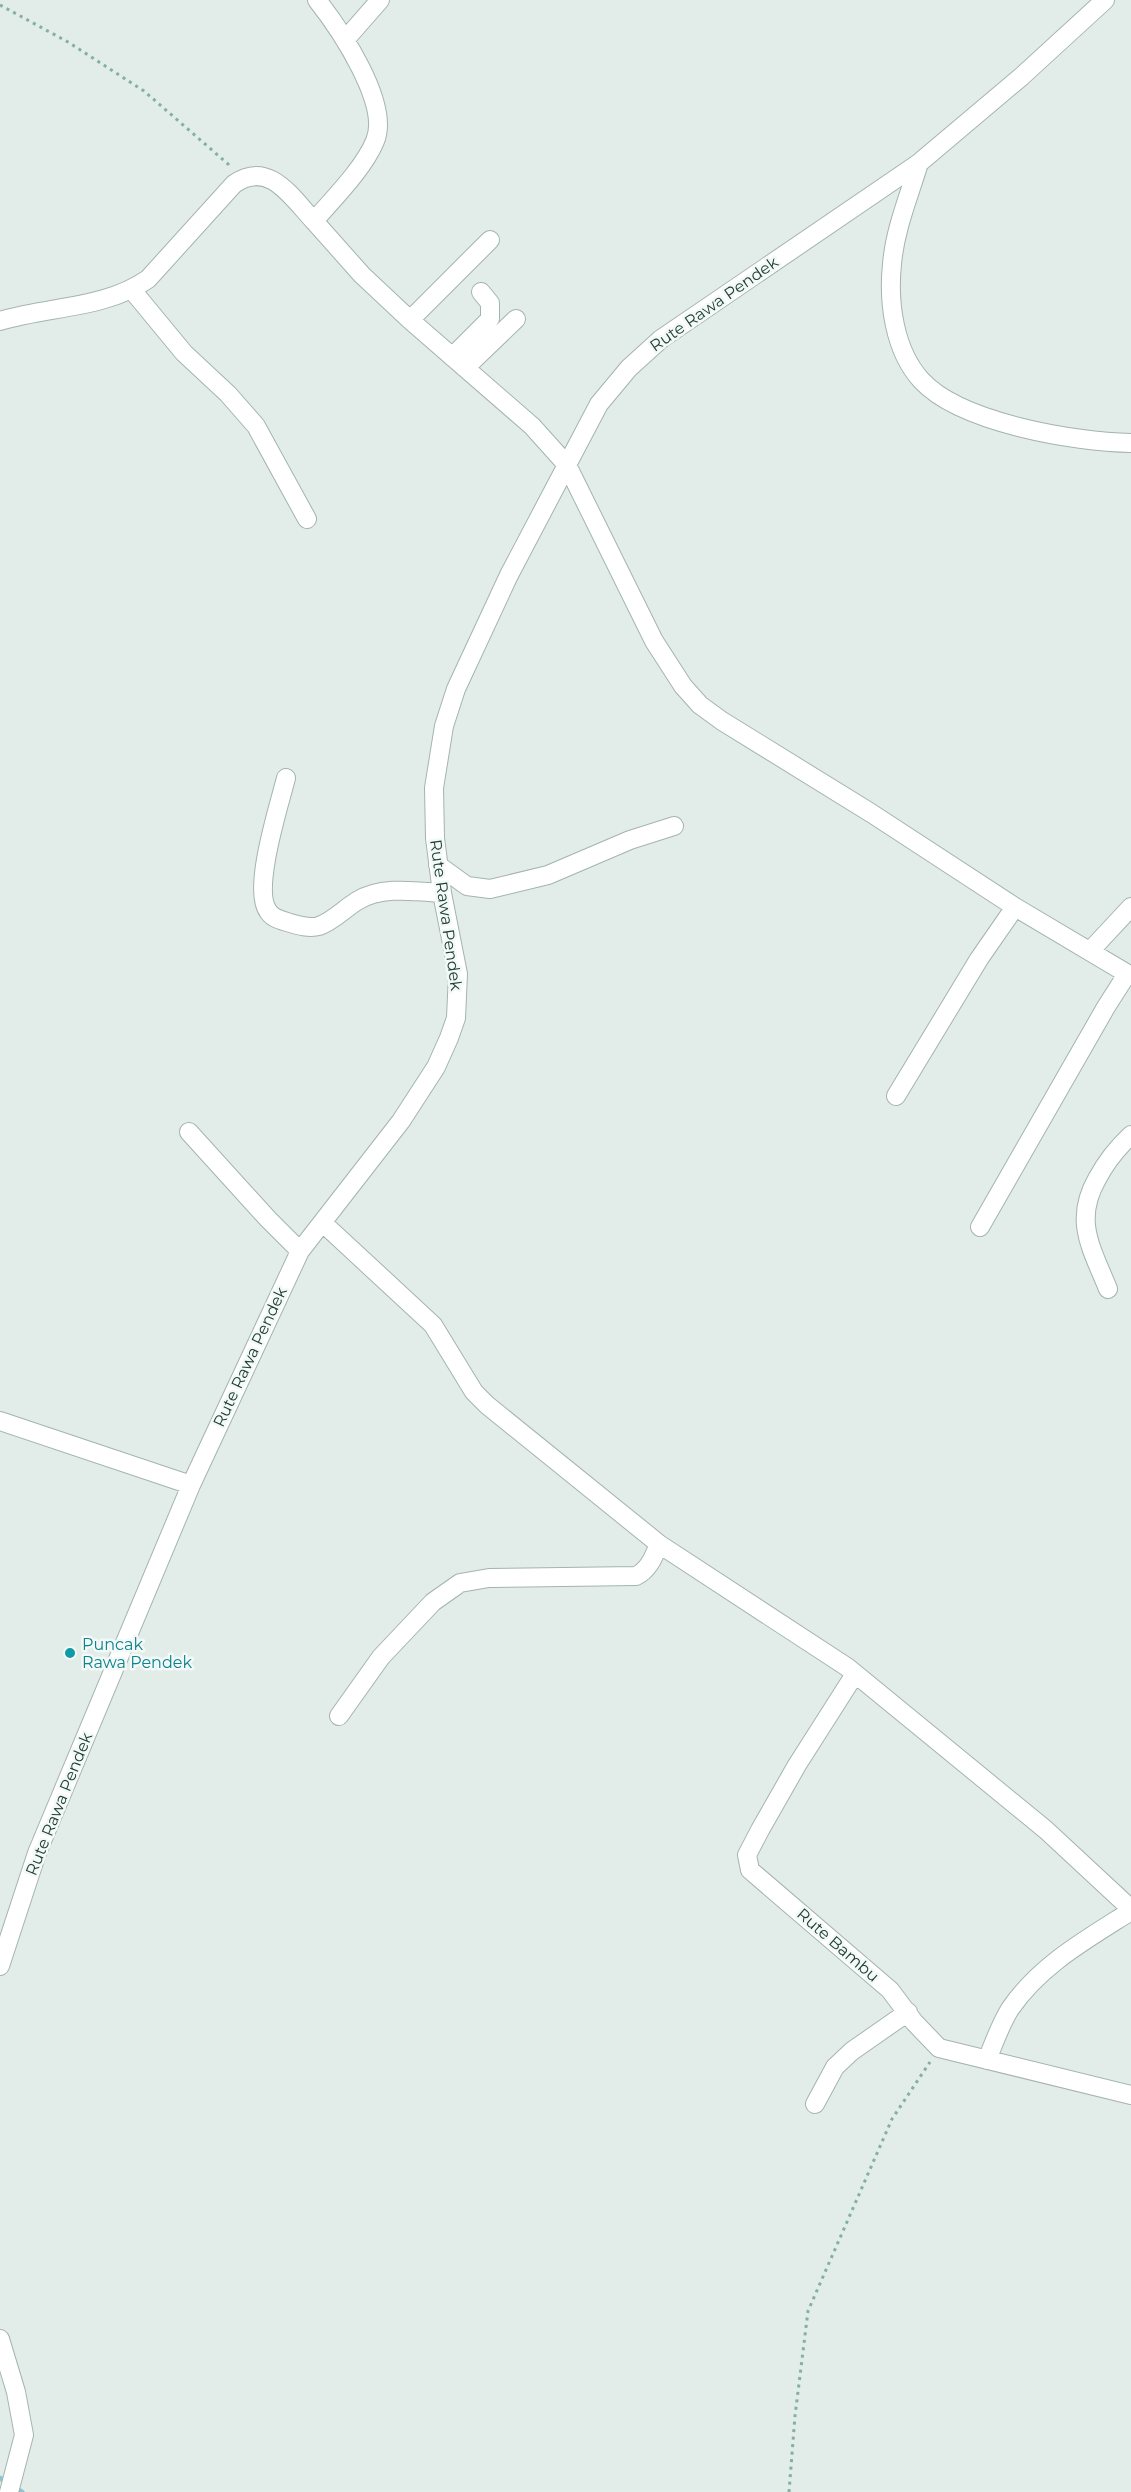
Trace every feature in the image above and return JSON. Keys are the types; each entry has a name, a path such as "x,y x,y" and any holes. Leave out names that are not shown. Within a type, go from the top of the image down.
{"street":[{"path":"314,221 368,155 376,140 378,129 372,97 345,40 317,0"},
{"path":"345,40 380,0"},
{"name":"Rute Rawa Pendek","path":"0,1966 38,1853 191,1485 300,1251 324,1224 401,1121 436,1067 449,1038 458,1002 458,974 438,865 434,788 444,726 469,658 509,575 599,404 611,387 645,352 691,318 919,163 1021,78 1105,0"},
{"path":"919,163 896,236 891,292 892,309 905,356 921,380 947,399 1002,423 1064,437 1131,442"},
{"path":"0,321 108,298 132,290 159,268 234,184 252,176 269,178 277,182 362,275 410,321 532,426 567,465 654,642 683,686 700,705 1015,907 1129,975 1106,1007 980,1227"},
{"path":"410,321 490,240"},
{"path":"132,290 184,353 228,394 256,426 307,519"},
{"path":"459,362 490,319 490,303 481,292"},
{"path":"459,362 516,320"},
{"path":"286,778 262,883 264,902 273,916 294,924 315,927 326,923 360,899 377,893 405,891 442,893"},
{"path":"438,865 466,886 490,889 548,875 630,840 674,826"},
{"path":"896,1096 978,959 1015,907"},
{"path":"1090,951 1131,907"},
{"path":"189,1132 267,1219 300,1251"},
{"path":"1108,1289 1087,1234 1086,1199 1107,1161 1131,1135"},
{"path":"324,1224 433,1324 470,1386 487,1406 660,1544 851,1670 1046,1830 1131,1910 1072,1949 1036,1978 1010,2011 987,2060"},
{"path":"0,1421 191,1485"},
{"path":"339,1716 381,1657 433,1602 455,1586 489,1578 636,1576 649,1565 660,1544"},
{"name":"Rute Bambu","path":"851,1670 760,1830 747,1861 750,1870 890,1990 929,2040 939,2048"},
{"path":"815,2104 835,2067 852,2051 908,2013"},
{"path":"939,2048 1131,2095"},
{"path":"0,2339 16,2392 24,2435 9,2492"}],"path":[{"path":"0,5 68,42 144,91 228,164 234,184"},
{"path":"789,2492 795,2416 808,2311 892,2119 939,2048"}],"waterway":[{"path":"0,2478 22,2492"}],"place":[{"name":"Puncak Rawa Pendek","path":"70,1653"}]}
